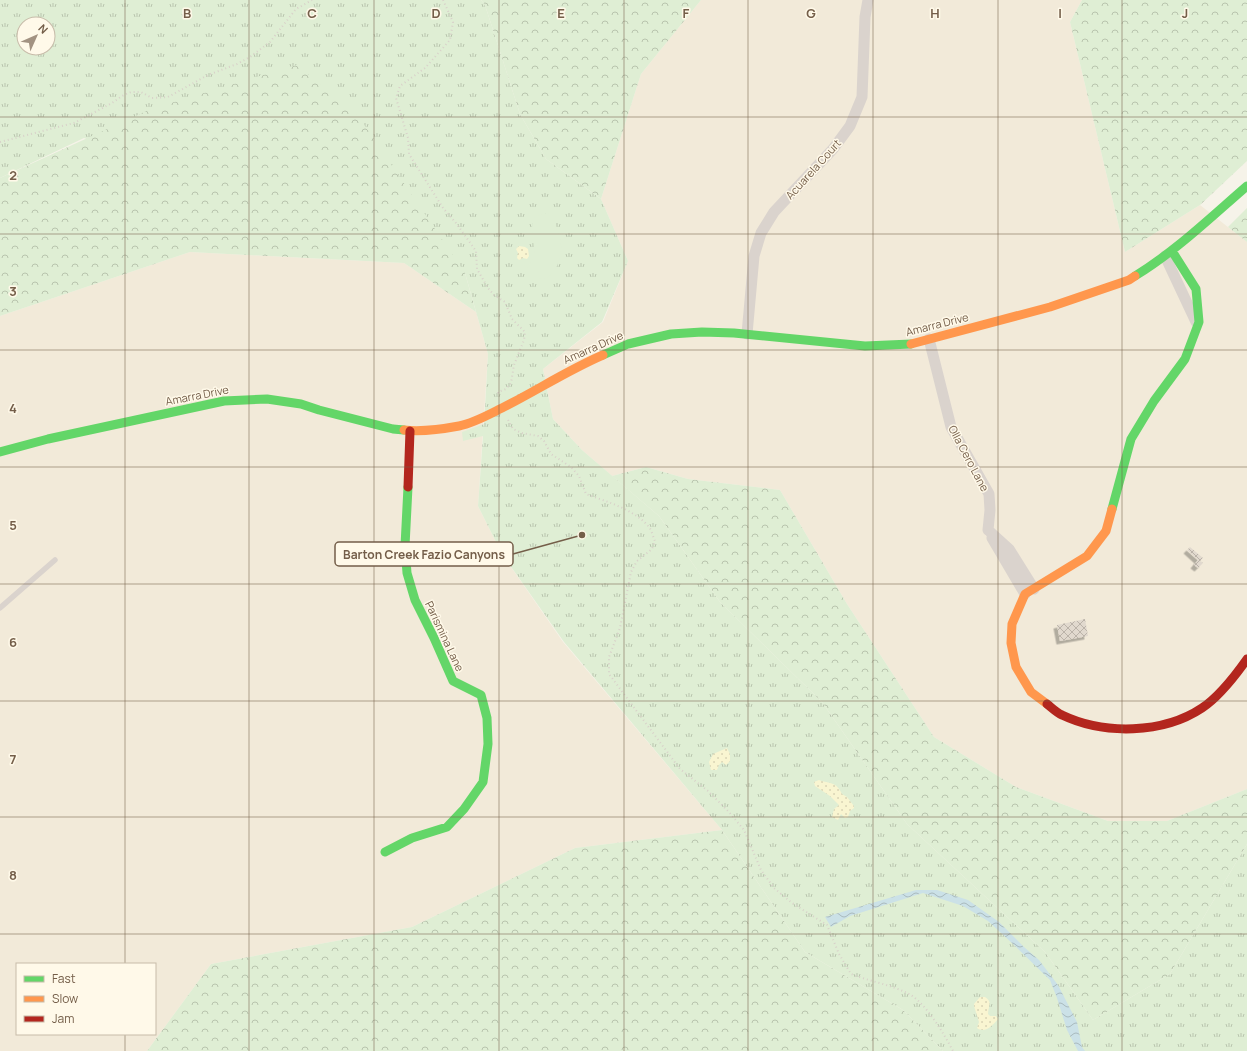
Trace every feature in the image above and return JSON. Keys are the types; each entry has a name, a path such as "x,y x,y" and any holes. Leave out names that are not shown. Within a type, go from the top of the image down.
{"street":[{"name":"Acuarela Court","path":"747,334 754,256 761,233 774,212 833,149 850,126 862,97 868,0"},
{"name":"Amarra Drive","path":"0,452 48,439 224,401 267,399 301,404 393,429 410,431 435,430 460,426 484,417 525,397 572,369 628,344 671,334 702,332 747,334 865,346 909,345 1050,307 1129,280 1150,267 1168,253 1247,186"},
{"path":"1168,253 1198,325 1185,359 1154,402 1131,439 1106,531 1087,556 1029,591 1012,624 1011,643 1016,667 1031,692 1061,715 1094,726 1127,730 1152,727 1180,719 1202,708 1218,694 1237,673 1247,659"},
{"name":"Olla Cero Lane","path":"929,339 951,426 989,494 990,510 988,530 1029,591"},
{"name":"Parismina Lane","path":"385,852 412,838 448,827 464,809 483,782 488,744 487,718 480,695 453,681 415,600 407,573 405,546 410,431"}],"lane":[{"path":"0,608 55,560"}],"path":[{"path":"0,142 74,123 86,118 131,92 140,92 152,98 168,97 208,75 237,64 250,57 270,42 296,9 312,0"},
{"path":"443,0 453,22 450,40 425,68 400,86 396,98 408,138 409,154 443,208 476,251 478,269 488,288 494,295 505,302 512,319 525,332 524,340 514,365 511,383 506,388 498,392 497,400"},
{"path":"508,418 513,429 522,433 538,436 544,441 551,454 571,467 579,476 586,494 615,505 636,516 650,528 655,542 652,549 637,561 631,572 620,628 609,657 609,674 680,769 708,791 744,830 761,870 774,888 792,903 826,925 839,954 851,974 908,993 922,1005 933,1018 953,1051"}],"shaded area":[{"path":"701,0 1082,0 1070,22 1125,252 1200,205 1247,242 1247,789 1167,821 1108,821 1016,787 934,737 847,604 780,490 688,479 646,467 612,476 582,450 553,419 543,369 603,322 628,261 601,199 641,74"},
{"path":"190,252 404,263 476,312 488,354 478,506 502,554 563,642 722,830 575,848 412,927 211,964 147,1051 0,1051 0,316"}],"green space":[{"path":"0,0 481,0 485,5 520,114 546,159 601,199 628,261 602,322 543,369 553,419 582,450 659,516 720,602 822,702 907,824 1045,952 1093,1020 1170,974 1247,844 1247,1051 943,1051 903,1010 805,952 722,830 564,642 502,554 478,506 483,436 463,441 462,432 484,424 488,354 465,273 84,138 0,178"},
{"path":"481,0 701,0 641,74 601,199 546,159 520,114 485,5"},
{"path":"1082,0 1247,0 1247,161 1200,205 1125,252 1070,22"},
{"path":"296,65 354,110 465,273 476,312 404,263 190,252 0,316 0,178 151,109"},
{"path":"1247,208 1247,242 1228,227"},
{"path":"543,213 551,215 554,219 561,243 561,250 556,269 548,277 542,279 530,276 527,269 534,257 532,228 533,219"},
{"path":"646,467 688,479 780,490 847,604 934,737 1016,787 1108,821 1167,821 1247,789 1247,844 1170,974 1093,1020 1045,952 907,824 822,702 720,602 659,516 612,476"},
{"path":"722,830 805,952 903,1010 943,1051 147,1051 211,964 412,927 575,848"}],"sand":[{"path":"519,246 528,249 529,256 527,259 523,258 519,260 517,258 518,253 516,249"},
{"path":"727,748 730,754 730,761 726,765 722,762 717,770 711,770 709,762 713,754"},
{"path":"819,780 835,785 842,794 847,797 854,806 848,817 845,818 841,814 838,820 832,817 834,809 839,805 830,796 815,786 814,782"},
{"path":"980,997 985,997 989,1001 990,1005 988,1014 990,1016 996,1016 998,1019 989,1028 983,1030 977,1028 979,1022 974,1006"}],"water":[{"path":"916,890 937,890 968,900 999,922 1039,960 1058,985 1077,1022 1082,1047 1085,1051 1078,1051 1067,1030 1050,980 988,921 963,906 923,893 850,916 831,927 825,917"}],"building":[{"path":"1190,547 1203,558 1200,561 1203,563 1198,568 1194,565 1198,560 1187,550"},
{"path":"1085,619 1088,636 1060,641 1057,625"}],"traffic: fast":[{"path":"1135,276 1179,245 1247,186"},
{"path":"1112,509 1131,439 1154,401 1185,359 1199,322 1196,289 1172,251"},
{"path":"603,355 628,344 671,334 702,332 734,333 865,346 911,344"},
{"path":"0,452 48,439 224,401 267,399 301,404 393,429 404,430"},
{"path":"385,852 412,838 447,827 464,809 483,782 488,744 487,718 481,695 453,681 415,600 407,573 405,546 408,487"}],"traffic: slow":[{"path":"911,344 1050,307 1129,280 1135,276"},
{"path":"404,430 418,431 439,429 470,423 502,408 577,367 603,355"},
{"path":"1047,704 1031,692 1016,667 1011,643 1012,624 1025,594 1087,556 1106,531 1112,509"}],"traffic: jam":[{"path":"408,487 410,431"},
{"path":"1047,704 1062,715 1078,722 1096,726 1133,729 1170,723 1187,717 1209,703 1221,692 1247,659"}],"place":[{"name":"Barton Creek Fazio Canyons","path":"582,535"}]}
